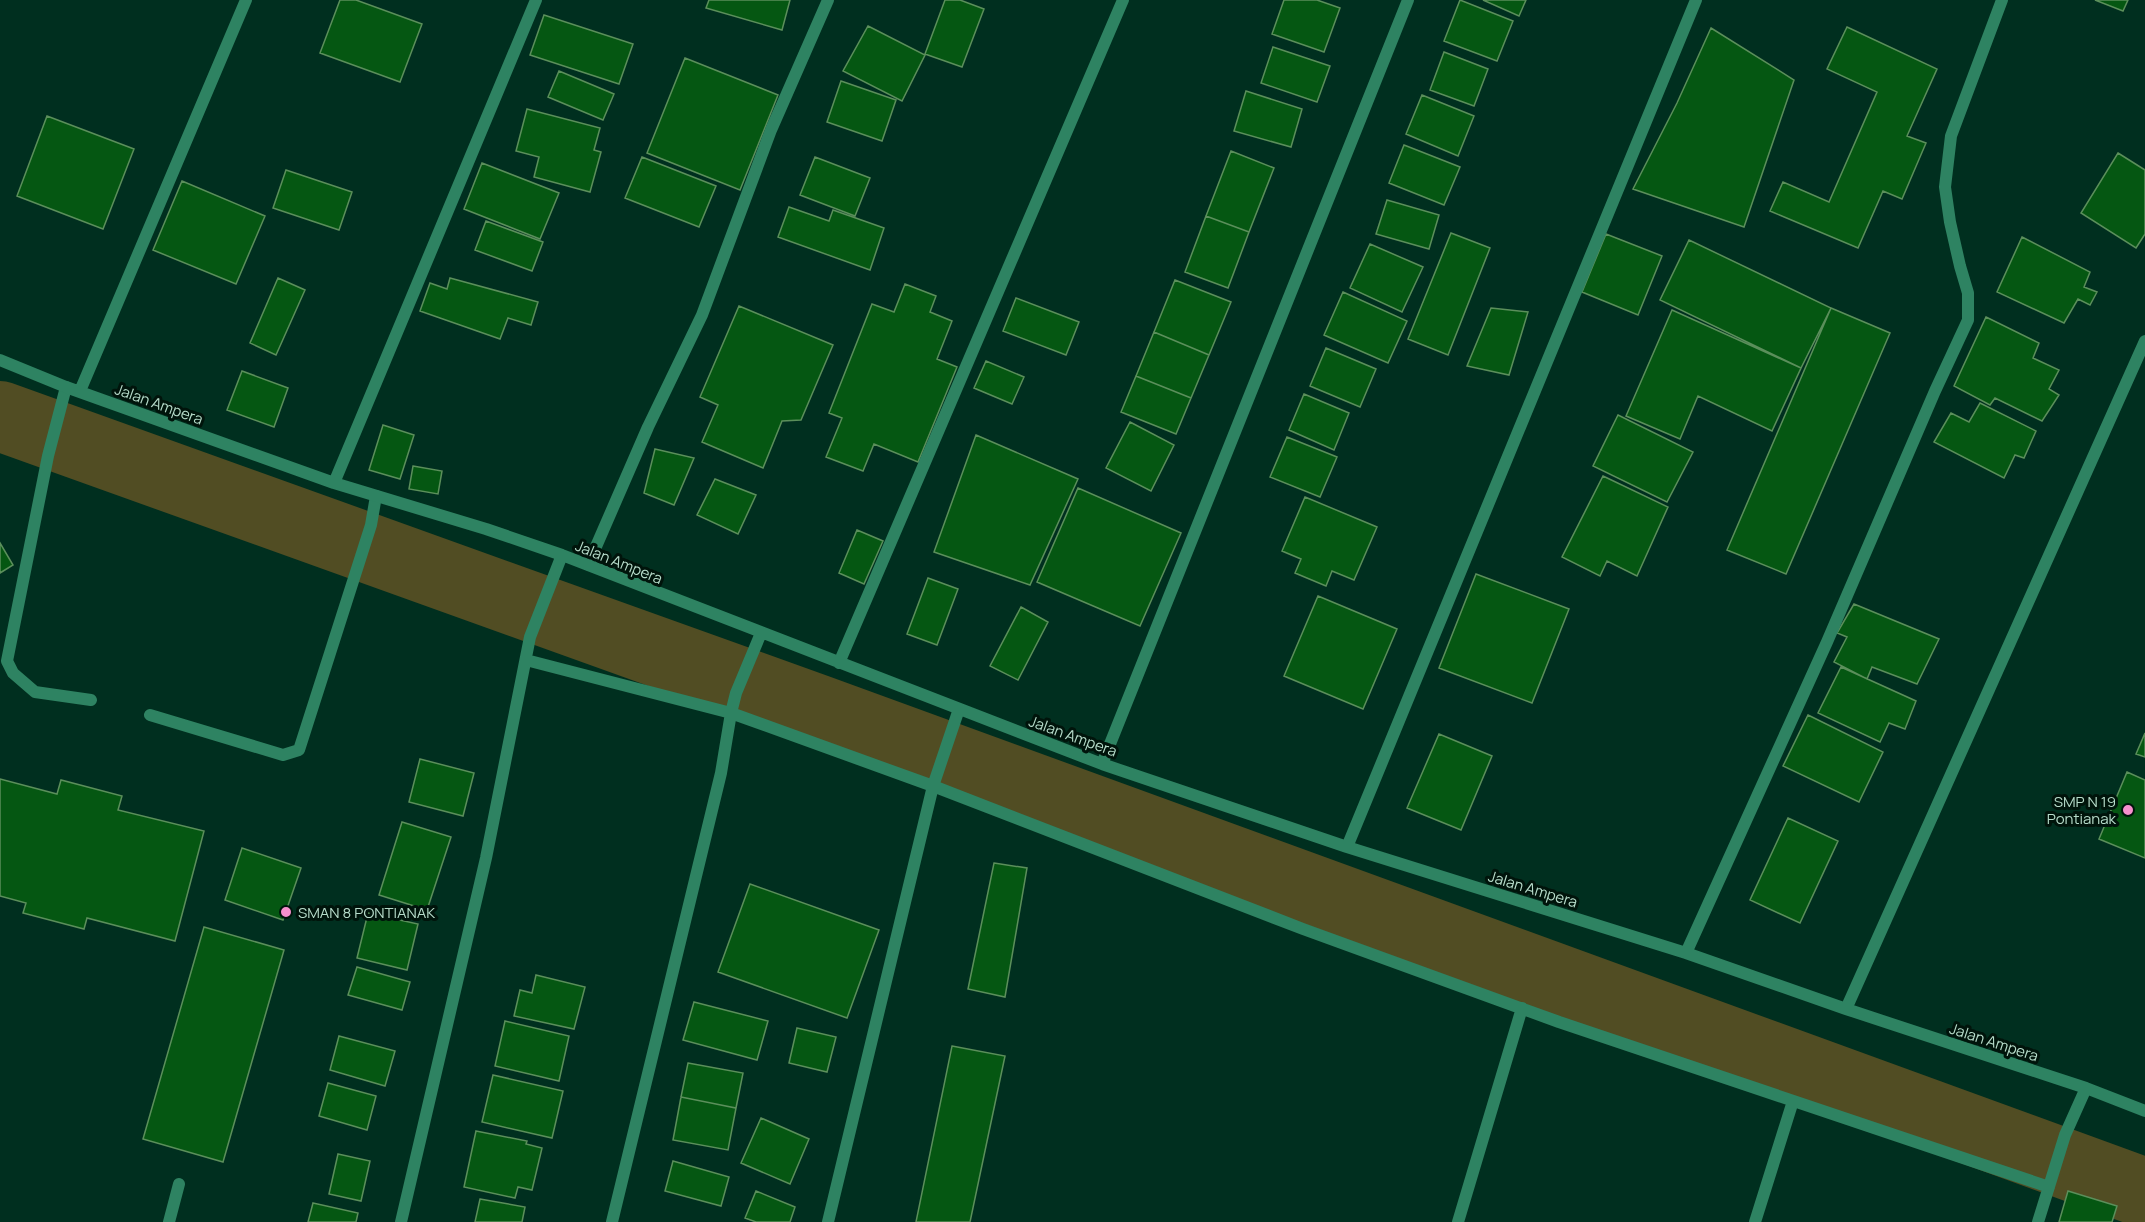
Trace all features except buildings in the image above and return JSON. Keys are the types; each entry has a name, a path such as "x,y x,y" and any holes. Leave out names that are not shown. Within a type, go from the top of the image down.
{"street":[{"path":"80,391 246,0"},
{"path":"334,483 536,0"},
{"path":"588,565 648,427 702,315 771,130 828,0"},
{"path":"839,663 1123,0"},
{"path":"1102,764 1408,0"},
{"path":"1347,847 1696,0"},
{"path":"1686,953 1968,320 1968,293 1950,222 1946,187 1951,136 2002,0"},
{"path":"1846,1009 2145,341"},
{"name":"Jalan Ampera","path":"0,360 66,387 334,483 486,529 562,555 1102,764 1347,847 1686,953 1846,1009 2086,1088 2145,1111"},
{"path":"66,387 48,456 7,660 13,673 35,692 91,700"},
{"path":"150,715 284,754 299,750 371,525 376,496"},
{"path":"401,1222 486,858 530,637 562,555"},
{"path":"612,1222 721,773 730,713 761,633"},
{"path":"526,660 730,713 935,781 1292,924 1522,1008 2049,1187"},
{"path":"828,1222 935,781 959,709"},
{"path":"1458,1222 1522,1008"},
{"path":"2038,1222 2065,1135 2086,1088"},
{"path":"1755,1222 1793,1101"},
{"path":"169,1222 179,1184"}],"waterway":[{"path":"0,416 819,710 2145,1193"}],"place":[{"name":"SMP N 19 Pontianak","path":"2128,810"},
{"name":"SMAN 8 PONTIANAK","path":"286,912"}]}
